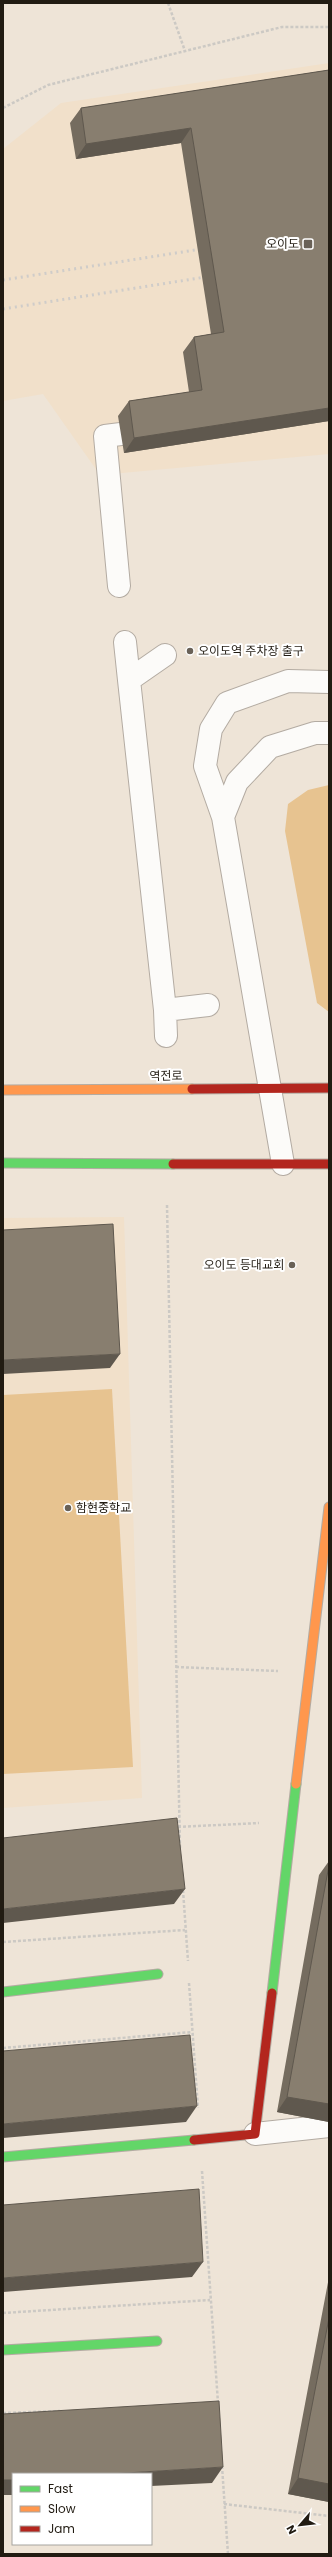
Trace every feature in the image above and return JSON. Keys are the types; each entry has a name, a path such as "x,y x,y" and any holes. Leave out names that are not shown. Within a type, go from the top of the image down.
{"street":[{"path":"119,586 105,436 121,434"},
{"path":"125,642 165,1010 166,1036"},
{"path":"129,680 165,655"},
{"path":"283,1164 224,817 204,766 211,729 227,703 288,681 329,682"},
{"path":"224,817 237,782 270,747 315,732 329,733"},
{"path":"165,1010 208,1005"},
{"name":"역전로","path":"3,1090 269,1087 329,1088"},
{"path":"3,1163 329,1164"},
{"path":"255,2134 329,1507"},
{"path":"3,1992 158,1974"},
{"path":"3,2157 329,2126"},
{"path":"3,2350 156,2341"}],"path":[{"path":"168,3 185,51"},
{"path":"3,108 48,85 282,27 329,27"},
{"path":"167,1205 180,1851"},
{"path":"176,1667 310,1672"},
{"path":"171,1828 292,1821"},
{"path":"182,1882 188,1969"},
{"path":"3,1942 185,1930"},
{"path":"189,1977 218,2405 210,2406"},
{"path":"188,2038 192,2032"},
{"path":"3,2048 192,2032"},
{"path":"3,2312 210,2300"},
{"path":"3,2412 67,2410"},
{"path":"221,2458 228,2554"},
{"path":"224,2504 329,2516"}],"shaded area":[{"path":"329,63 329,454 100,475 43,394 3,401 3,149 61,103"},
{"path":"329,785 329,1012 317,1003 285,831 288,804 308,790"},
{"name":"함현중학교","path":"124,1217 142,1798 3,1808 3,1218"},
{"path":"112,1389 133,1767 3,1774 3,1395"}],"building":[{"name":"오이도","path":"329,70 329,408 134,438 129,401 202,390 194,337 224,332 191,128 86,144 81,108"},
{"path":"113,1224 120,1354 3,1360 3,1230"},
{"path":"177,1818 185,1889 3,1909 3,1838"},
{"path":"329,1865 329,2104 287,2097"},
{"path":"190,2035 197,2106 3,2124 3,2051"},
{"path":"199,2189 203,2262 3,2278 3,2205"},
{"path":"329,2318 329,2484 298,2478"},
{"path":"219,2401 223,2467 126,2473 12,2473 12,2480 3,2480 3,2414"}],"railway":[{"path":"3,280 208,248"},
{"path":"3,309 212,276"}],"traffic: fast":[{"path":"3,1163 173,1164"},
{"path":"272,1993 296,1784"},
{"path":"3,1992 158,1974"},
{"path":"3,2157 194,2140"},
{"path":"3,2350 157,2341"}],"traffic: slow":[{"path":"3,1090 192,1089"},
{"path":"296,1784 329,1507"}],"traffic: jam":[{"path":"192,1089 329,1088"},
{"path":"173,1164 329,1164"},
{"path":"194,2140 255,2134 272,1993"}],"place":[{"name":"오이도","path":"308,244"},
{"name":"오이도역 주차장 출구","path":"190,651"},
{"name":"오이도 등대교회","path":"292,1265"},
{"name":"함현중학교","path":"68,1508"}]}
